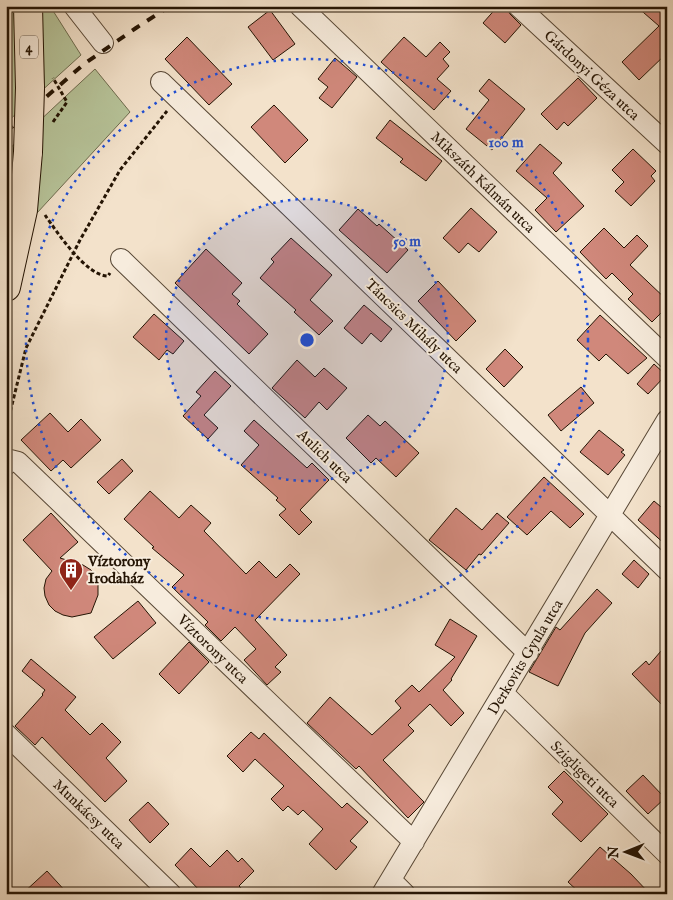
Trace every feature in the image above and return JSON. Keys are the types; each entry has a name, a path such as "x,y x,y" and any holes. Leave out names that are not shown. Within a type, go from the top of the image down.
{"main road":[{"name":"4","path":"9,276 23,210 28,152 30,88 28,6"}],"street":[{"path":"74,6 103,43"},
{"name":"Mikszáth Kálmán utca","path":"300,6 667,358"},
{"name":"Gárdonyi Géza utca","path":"518,6 667,144"},
{"name":"Táncsics Mihály utca","path":"161,82 667,570"},
{"name":"Aulich utca","path":"122,259 528,653"},
{"name":"Derkovits Gyula utca","path":"387,887 667,420"},
{"name":"Víztorony utca","path":"8,462 18,462 414,842"},
{"name":"Szigligeti utca","path":"504,694 667,854"},
{"name":"Munkácsy utca","path":"6,734 171,894"},
{"path":"387,887 405,894"}],"path":[{"path":"8,462 8,426 26,348 120,170 159,118 178,99"},
{"path":"74,254 101,276 108,276 122,259"}],"green space":[{"path":"6,6 50,6 81,55 6,123"},
{"path":"95,69 130,112 37,213 6,208 6,152"}],"building":[{"path":"498,6 506,6 510,14 521,25 505,43 483,23"},
{"path":"636,6 661,6 667,11 667,53 639,80 622,62 659,26"},
{"path":"270,10 295,44 273,60 248,27"},
{"path":"187,37 232,84 209,105 165,59"},
{"path":"404,37 426,57 440,42 450,52 443,59 449,66 437,79 451,91 434,110 381,62"},
{"path":"335,58 357,77 332,108 319,98 328,87 318,79"},
{"path":"578,78 597,98 568,126 564,122 557,130 541,114"},
{"path":"489,79 525,109 492,150 466,129 489,100 479,91"},
{"path":"274,105 308,140 285,163 251,127"},
{"path":"390,120 442,161 426,181 400,162 403,159 376,138"},
{"path":"540,144 562,163 553,173 584,206 556,232 535,210 547,198 516,171"},
{"path":"633,149 656,171 651,176 655,181 631,206 615,191 624,182 612,170"},
{"path":"471,208 497,232 479,252 468,243 459,253 443,238"},
{"path":"358,209 377,226 379,224 408,250 387,273 339,230"},
{"path":"604,228 624,248 637,235 648,246 630,265 667,300 667,307 652,322 628,299 633,294 612,273 606,279 580,252"},
{"path":"291,238 332,275 310,300 333,321 319,335 294,312 296,310 260,278 274,262 271,259"},
{"path":"206,249 242,283 232,294 240,301 237,304 268,334 249,354 175,283"},
{"path":"438,281 476,321 456,341 418,301"},
{"path":"364,305 392,329 381,342 371,333 362,344 344,328"},
{"path":"154,314 184,341 173,354 167,350 159,360 133,337"},
{"path":"600,315 647,358 628,374 606,354 599,361 577,340"},
{"path":"505,349 523,367 504,387 486,369"},
{"path":"297,360 315,377 324,368 347,388 327,410 319,402 305,418 272,388"},
{"path":"654,364 666,375 648,394 637,384"},
{"path":"215,371 231,386 204,415 218,428 208,439 183,416 201,396 196,392"},
{"path":"581,387 594,403 561,431 548,415"},
{"path":"50,413 68,432 81,419 101,440 71,468 63,460 51,471 21,440"},
{"path":"368,415 380,426 385,421 419,453 396,477 376,458 371,463 346,438"},
{"path":"254,420 307,468 312,463 329,480 300,510 312,522 299,535 279,515 286,509 276,500 278,498 241,465 259,445 244,431"},
{"path":"599,430 624,450 621,452 625,455 608,475 580,452"},
{"path":"122,459 133,471 109,494 97,482"},
{"path":"544,477 584,514 570,528 551,511 527,535 507,517"},
{"path":"150,491 179,518 191,505 211,523 204,531 246,574 259,561 276,578 290,564 300,574 255,620 287,655 275,667 281,672 267,685 244,660 256,649 235,627 221,641 205,625 208,622 172,587 184,575 152,548 154,547 124,519"},
{"path":"654,501 667,512 667,546 638,520"},
{"path":"456,508 482,530 497,513 509,523 466,570 429,540"},
{"path":"51,513 78,542 60,558 83,565 91,570 96,577 98,595 91,613 72,617 63,615 49,605 45,596 46,579 52,571 23,540"},
{"path":"634,560 649,574 638,588 622,574"},
{"path":"597,589 612,603 585,633 558,686 529,672 556,627 560,630"},
{"path":"138,601 156,623 113,659 94,637"},
{"path":"450,619 477,636 452,680 443,690 464,713 451,726 430,704 408,725 414,731 383,760 424,802 408,818 359,766 356,769 307,723 330,697 372,735 401,708 395,701 412,685 419,692 455,657 435,645"},
{"path":"189,642 209,662 179,694 159,674"},
{"path":"667,644 667,710 632,674 646,661 649,665"},
{"path":"31,659 76,697 65,710 90,735 102,723 121,742 106,758 127,781 105,802 42,737 35,745 15,726 43,695 45,690 22,671"},
{"path":"251,732 259,739 264,733 342,808 347,803 368,822 350,841 357,847 336,870 309,844 323,829 303,810 298,815 288,806 283,811 271,799 284,786 255,759 243,772 227,756"},
{"path":"564,771 608,814 581,842 552,814 563,802 548,787"},
{"path":"643,775 665,798 648,814 626,791"},
{"path":"148,802 169,824 150,843 129,820"},
{"path":"600,847 631,874 650,894 581,894 568,882"},
{"path":"191,848 210,867 227,850 238,862 242,858 254,871 239,886 247,894 203,894 175,865"},
{"path":"47,871 68,894 22,894"}],"railway":[{"path":"6,132 84,64 170,6"}],"place":[{"name":"Víztorony Irodaház","path":"71,591"}]}
